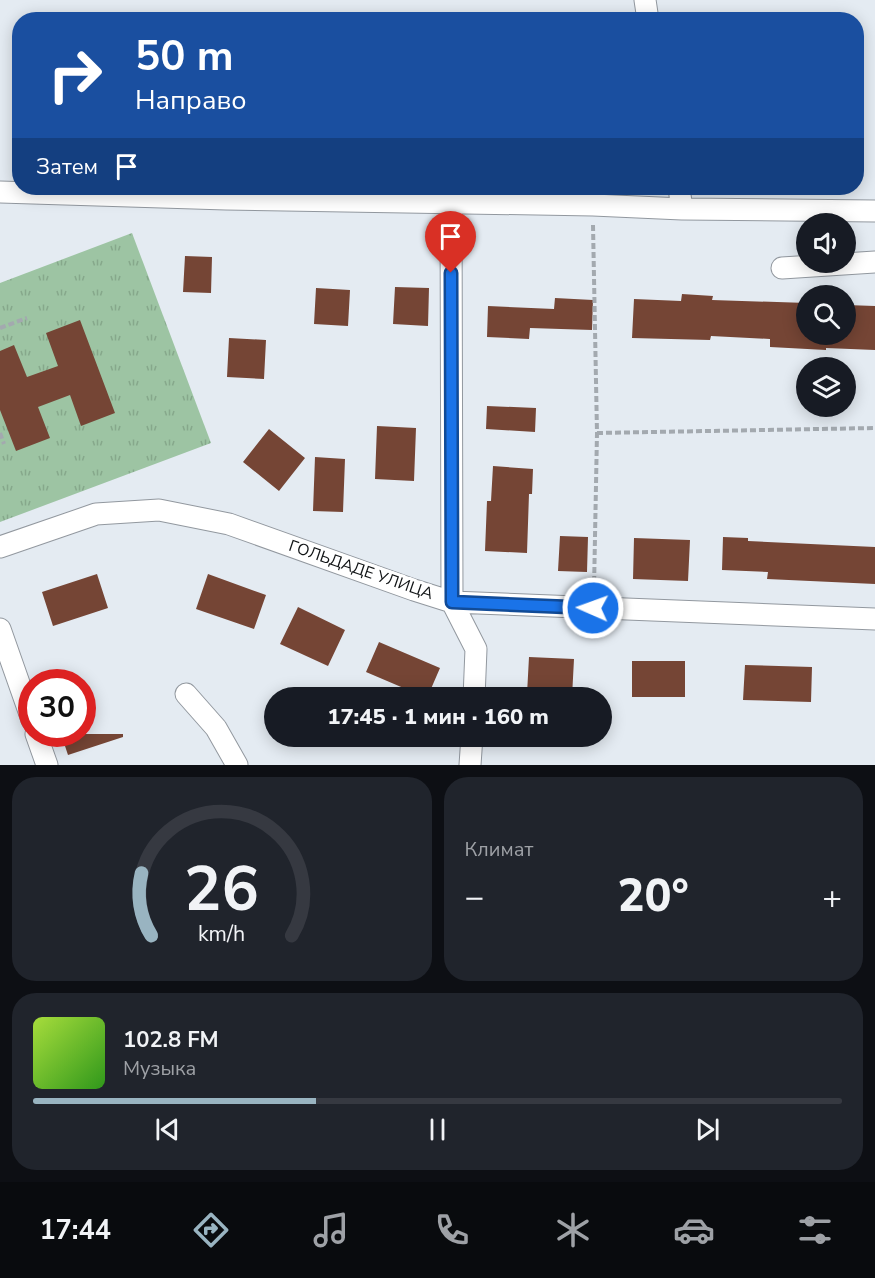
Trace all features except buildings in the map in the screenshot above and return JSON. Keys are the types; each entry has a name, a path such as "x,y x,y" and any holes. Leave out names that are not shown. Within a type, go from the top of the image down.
{"street":[{"path":"97,195 593,205 682,209 875,211"},
{"path":"680,195 682,209"},
{"path":"451,202 452,602 476,649 474,687"},
{"path":"782,268 875,262"},
{"name":"ГОЛЬДАДЕ УЛИЦА","path":"0,547 96,514 159,510 229,524 452,602 875,620"},
{"path":"0,629 18,680"},
{"path":"186,694 216,728 237,765"},
{"path":"41,747 47,765"},
{"path":"470,765 471,747"}],"path":[{"path":"593,205 597,433 593,608"},
{"path":"0,328 27,318"},
{"path":"597,433 875,428"},
{"path":"0,433 4,444"}],"green space":[{"path":"132,233 211,443 0,522 0,283"}],"route":[{"path":"451,273 452,602 593,608"}]}
